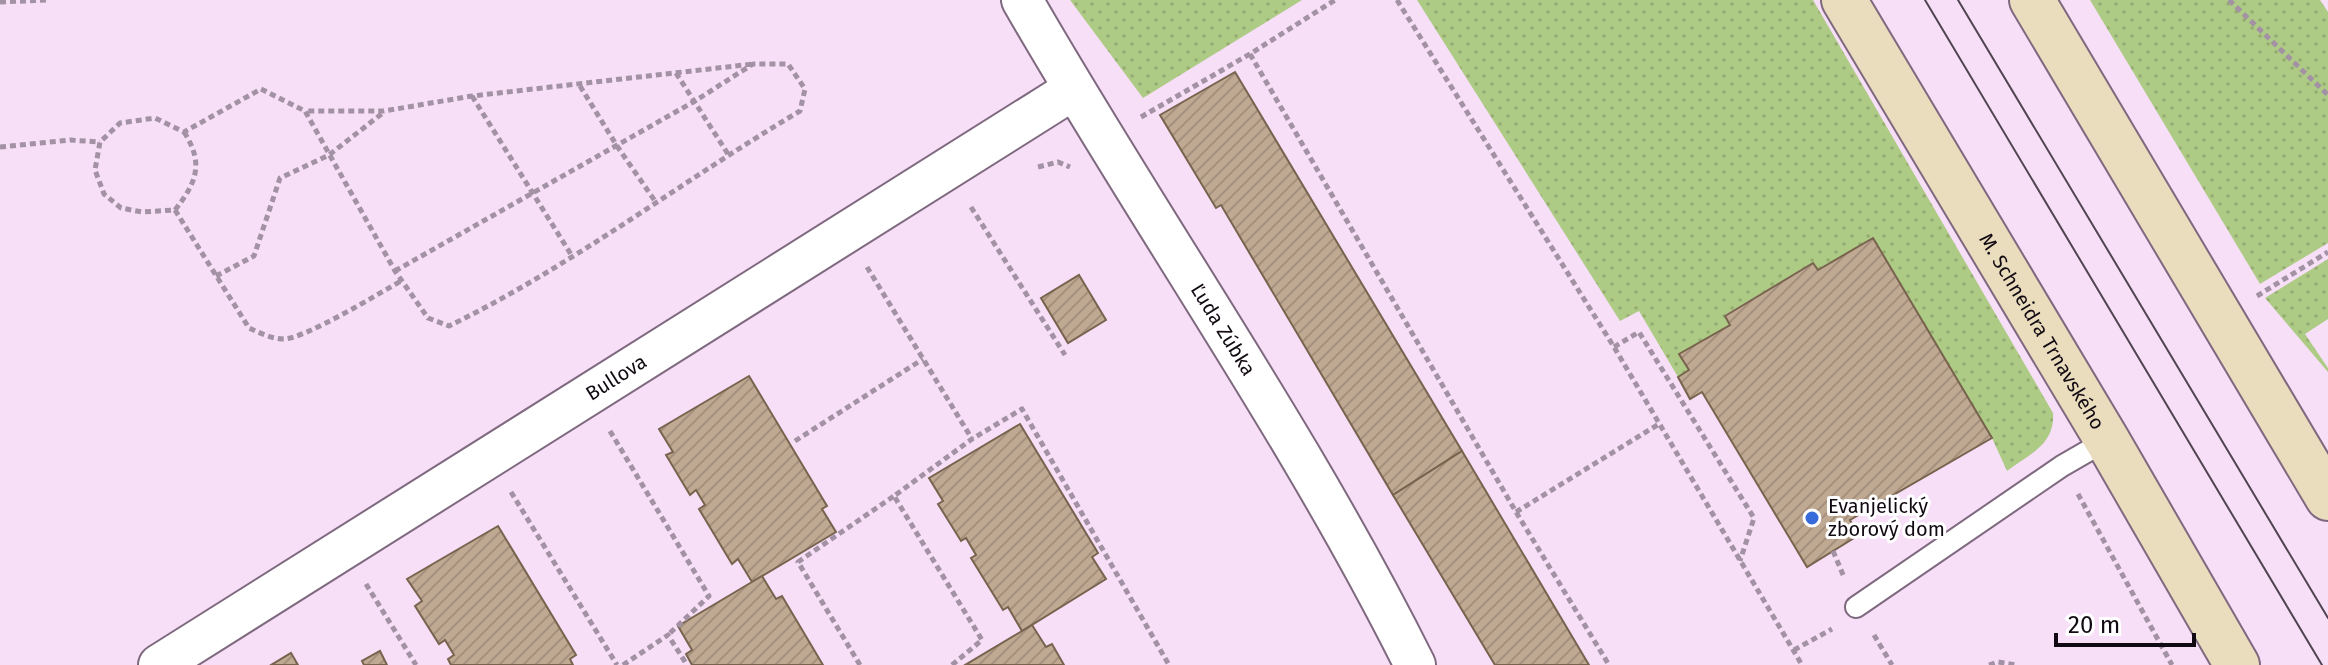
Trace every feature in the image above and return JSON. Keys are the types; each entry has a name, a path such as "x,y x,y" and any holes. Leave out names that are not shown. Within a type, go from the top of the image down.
{"main road":[{"name":"M. Schneidra Trnavského","path":"1844,0 2107,440 2237,665"},
{"path":"2032,0 2328,498"}],"street":[{"name":"Ľuda Zúbka","path":"1022,0 1352,543 1415,665"},
{"name":"Bullova","path":"159,665 1074,89"}],"lane":[{"path":"1856,607 2062,466 2107,440"}],"path":[{"path":"0,2 47,0"},
{"path":"1105,138 1250,54 1335,0"},
{"path":"1397,0 1614,347 1802,665"},
{"path":"2229,0 2328,95"},
{"path":"1250,54 1516,512 1609,665"},
{"path":"395,271 534,195 753,64"},
{"path":"184,132 261,89 305,111 384,111 472,96 753,64 788,64 805,89 800,111 496,303 449,326 428,318 401,281 305,111"},
{"path":"676,73 728,154"},
{"path":"580,86 655,201"},
{"path":"472,96 572,256"},
{"path":"216,276 254,256 280,178 329,155 384,111"},
{"path":"155,118 184,132 195,150 196,171 189,192 175,210 142,212 121,208 104,194 95,170 100,142 120,123 155,118"},
{"path":"0,147 70,140 100,142"},
{"path":"966,199 1065,355"},
{"path":"175,210 249,328 263,335 285,339 304,333 401,281"},
{"path":"846,232 972,439"},
{"path":"2257,296 2328,252"},
{"path":"1614,347 1639,332 1754,518 1740,562"},
{"path":"795,441 923,359"},
{"path":"1676,393 1684,388"},
{"path":"860,665 798,562 972,439 1022,409 1169,665"},
{"path":"604,420 709,596 668,635 623,665"},
{"path":"1516,512 1659,424"},
{"path":"2062,466 2172,665"},
{"path":"504,481 617,665"},
{"path":"894,496 982,640 952,665"},
{"path":"365,582 416,665"},
{"path":"1794,650 1834,628"},
{"path":"668,635 687,665"},
{"path":"1883,665 1890,661"},
{"path":"1989,665 1998,662 2016,665"}],"green space":[{"path":"1070,0 1302,0 1143,98"},
{"path":"1417,0 1813,0 2053,413 2050,433 2045,441 2007,471 1992,438 1812,263 1725,315 1730,325 1679,354 1689,370 1678,377 1639,311 1620,321"},
{"path":"2090,0 2320,0 2328,12 2328,243 2260,284"},
{"path":"2328,259 2328,319 2305,334 2328,372 2265,298"}],"building":[{"path":"1235,72 1462,451 1393,495 1221,205 1216,208 1160,115"},
{"path":"1873,238 1992,438 1850,520 1859,535 1807,567 1702,392 1690,399 1678,377 1689,370 1679,354 1730,325 1725,316 1813,263 1818,270"},
{"path":"1079,275 1106,320 1068,343 1041,298"},
{"path":"749,376 827,506 822,509 836,532 752,582 738,559 732,564 699,509 705,505 696,490 690,495 666,455 673,452 659,429"},
{"path":"1020,424 1098,553 1092,557 1106,579 1022,631 1008,607 1003,610 971,558 976,555 966,538 961,541 938,504 943,501 929,478"},
{"path":"1462,451 1589,665 1495,665 1393,495"},
{"path":"498,526 576,655 570,659 573,665 451,665 448,659 454,655 445,640 439,644 415,606 422,601 407,579"},
{"path":"762,576 776,599 782,596 823,665 692,665 686,654 692,650 678,626"},
{"path":"1032,625 1046,647 1052,644 1064,665 965,665"},
{"path":"380,651 387,665 364,665 362,661"},
{"path":"291,653 298,665 271,665"}],"tram line":[{"path":"1925,0 2322,665"},
{"path":"1958,0 2328,618"}],"place":[{"name":"Evanjelický zborový dom","path":"1812,518"}]}
